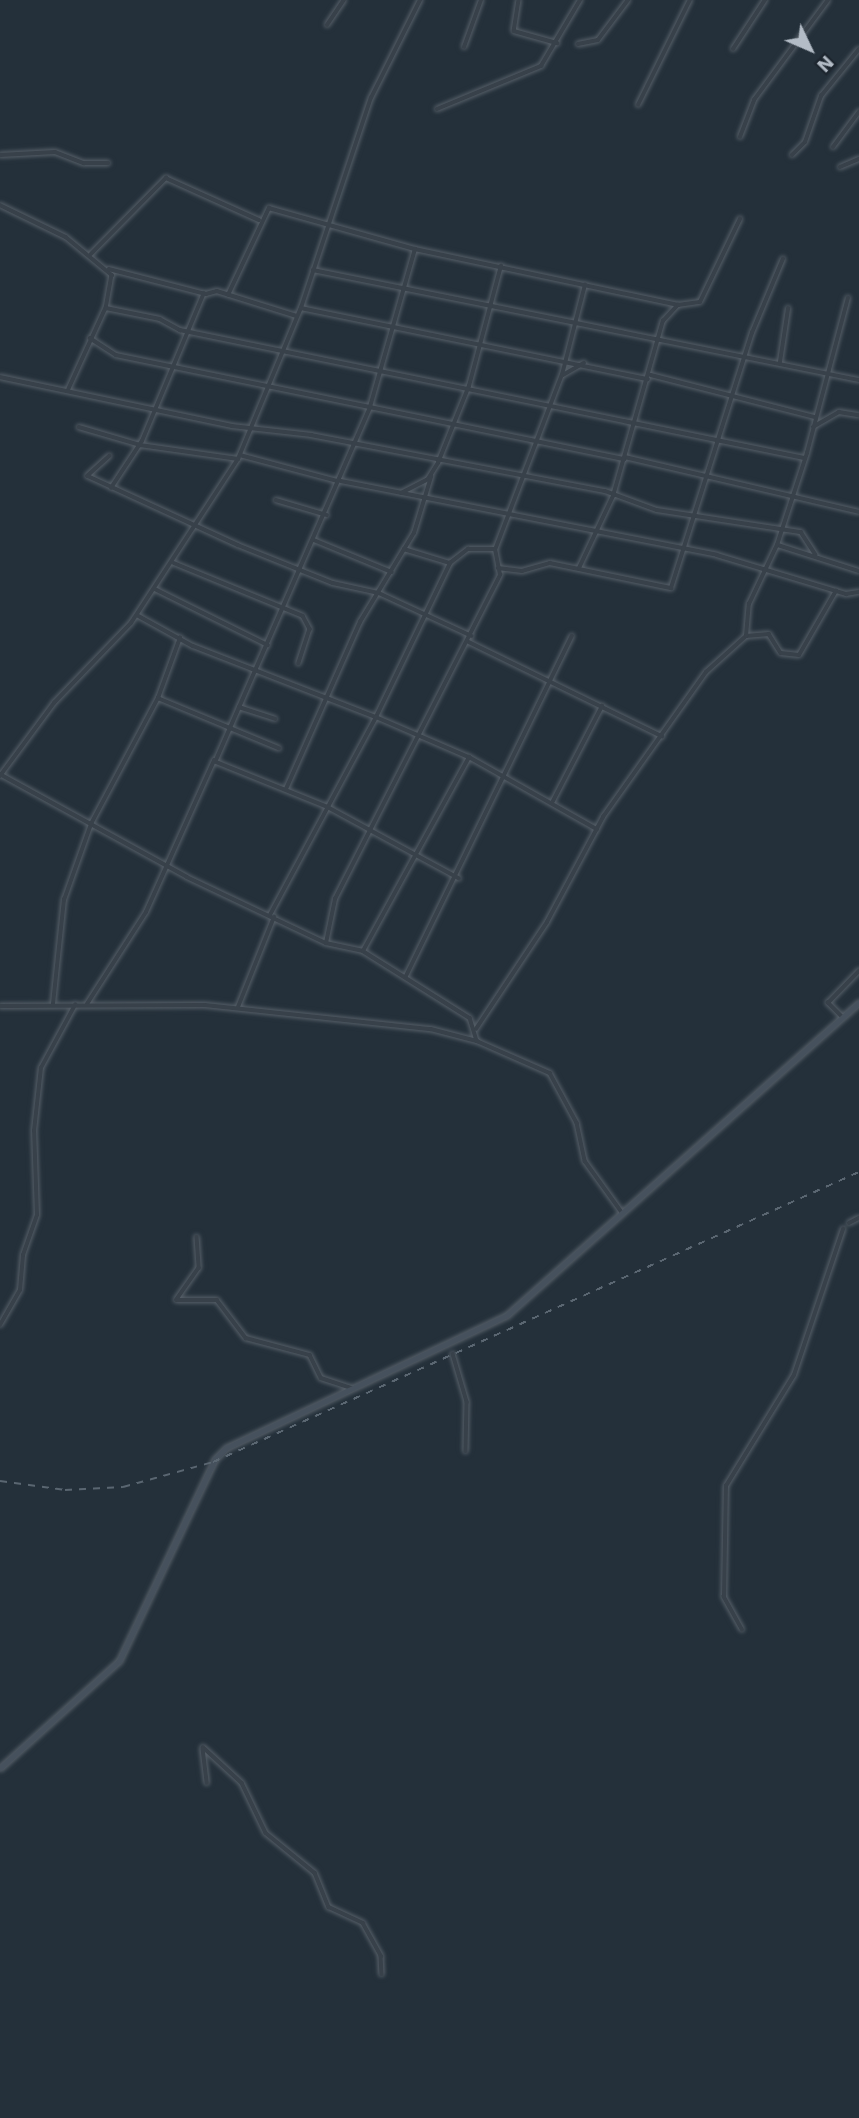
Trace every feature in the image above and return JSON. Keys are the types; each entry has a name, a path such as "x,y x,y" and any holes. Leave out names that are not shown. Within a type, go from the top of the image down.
{"street":[{"path":"327,24 344,0"},
{"path":"420,0 371,99 332,225 270,388 239,457 174,563 137,615 54,703 0,774 164,865 326,943 363,951 470,1018 476,1029 477,1041"},
{"path":"464,47 481,0"},
{"path":"519,0 514,31 557,43"},
{"path":"437,109 541,66 580,0"},
{"path":"578,44 598,40 628,0"},
{"path":"638,105 690,0"},
{"path":"733,49 765,0"},
{"path":"740,137 754,100 828,0"},
{"path":"792,155 805,142 821,96 859,49"},
{"path":"832,147 859,112"},
{"path":"0,155 55,152 84,163 108,163"},
{"path":"840,167 859,159"},
{"path":"90,255 166,178 259,220"},
{"path":"0,205 90,255 109,269 204,293 229,295 297,316"},
{"path":"229,295 259,220 269,208 415,249 678,305 699,302 740,219"},
{"path":"86,1005 146,912 164,865 216,760 327,515 351,444 370,407 415,249"},
{"path":"498,568 522,571 543,563 669,590 721,441 745,356 783,259"},
{"path":"286,789 379,593 404,549 425,499 431,477 469,386 478,341 501,266"},
{"path":"69,390 90,338 106,308 113,283 109,269"},
{"path":"313,270 405,286 490,306 780,362 859,380"},
{"path":"326,943 328,915 419,733 472,636 498,568 496,548 562,375 584,285"},
{"path":"111,488 140,445 157,408 170,364 204,293"},
{"path":"476,1029 535,941 597,829 706,671 746,636 762,568 777,545 791,493 805,458 848,298"},
{"path":"579,569 613,496 660,340 663,321 678,305"},
{"path":"106,308 188,331 283,352 469,386 551,406 805,458"},
{"path":"301,308 586,362 733,395 815,417"},
{"path":"780,362 788,309"},
{"path":"90,338 116,355 170,364 453,427 538,440 791,493 859,512"},
{"path":"562,375 586,362"},
{"path":"0,377 253,429 351,444 438,463 523,477 693,515 781,529 806,535 816,555"},
{"path":"812,428 839,412 859,415"},
{"path":"79,427 140,445 239,457 399,494 682,550 762,568 836,591 859,592"},
{"path":"110,456 87,472 111,488 197,526 302,567 333,583 379,593 472,636"},
{"path":"399,494 431,477"},
{"path":"276,500 327,515"},
{"path":"314,540 392,572"},
{"path":"777,545 859,570"},
{"path":"238,1007 272,916 376,717 450,563 468,549 496,548"},
{"path":"404,549 450,563"},
{"path":"174,563 285,607 310,625 299,663"},
{"path":"155,589 268,645"},
{"path":"746,636 769,634 781,653 799,655 836,591"},
{"path":"137,615 180,638 376,717 398,731 419,733 469,757 597,829"},
{"path":"406,977 459,878 554,682 572,636"},
{"path":"52,1004 64,900 91,824 158,698 180,638"},
{"path":"469,642 662,736"},
{"path":"158,698 229,730 279,748"},
{"path":"552,803 602,706"},
{"path":"239,707 275,719"},
{"path":"363,951 469,757"},
{"path":"216,760 328,807 368,833 459,878"},
{"path":"842,1017 828,1003 859,971"},
{"path":"0,1768 118,1661 215,1459 245,1437 507,1315 621,1211 859,1003"},
{"path":"0,1325 20,1290 23,1255 37,1215 34,1131 41,1068 75,1004"},
{"path":"0,1006 75,1004 238,1007 477,1041 550,1073 577,1124 584,1161 621,1211"},
{"path":"849,1223 859,1218"},
{"path":"742,1630 724,1597 726,1486 794,1375 843,1229"},
{"path":"197,1237 199,1268 177,1300 217,1300 246,1338 310,1355 329,1384 353,1388"},
{"path":"453,1354 467,1402 467,1451"},
{"path":"206,1783 203,1747 242,1783 266,1833 315,1873 329,1907 363,1923 381,1956 382,1973"}],"railway":[{"path":"0,1481 65,1490 123,1487 213,1462 859,1172"}]}
